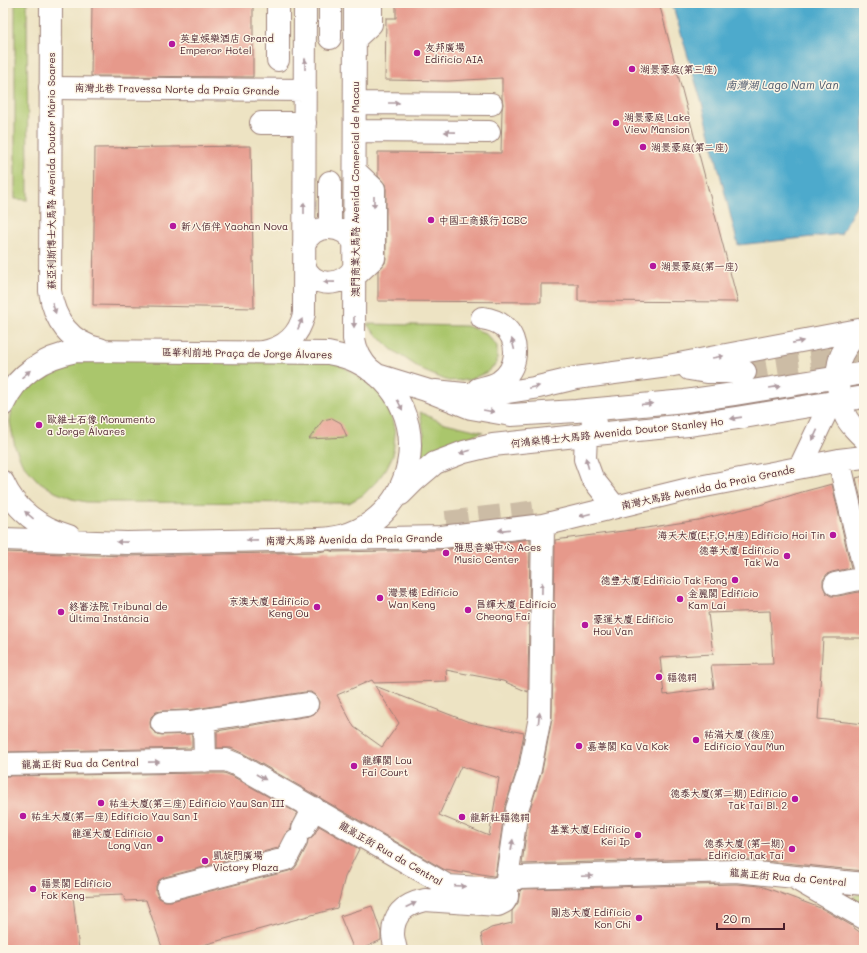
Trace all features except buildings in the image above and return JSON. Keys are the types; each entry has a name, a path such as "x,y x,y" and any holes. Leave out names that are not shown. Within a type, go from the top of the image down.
{"street":[{"name":"蘇亞利斯博士大馬路 Avenida Doutor Mário Soares","path":"51,3 51,301 58,319 74,338 92,347 113,351"},
{"path":"263,352 284,345 299,328 304,314 305,3"},
{"path":"330,3 330,38"},
{"name":"澳門商業大馬路 Avenida Comercial de Macau","path":"355,3 354,339 358,353 362,360 373,372"},
{"path":"355,39 371,24 371,3"},
{"path":"278,11 305,41"},
{"path":"278,11 278,60"},
{"name":"南灣北巷 Travessa Norte da Praia Grande","path":"50,88 304,90"},
{"path":"355,103 491,104"},
{"path":"261,123 305,123"},
{"path":"355,131 489,132"},
{"path":"355,171 374,189 374,258 355,262"},
{"path":"330,182 330,228"},
{"path":"330,228 347,234 353,242 355,262 348,276 334,283 325,283 310,275 305,268 304,255 306,241 312,234 320,230 330,228"},
{"path":"464,394 499,382 507,375 513,366 515,355 514,344 510,334 503,326 493,320 482,318"},
{"path":"426,390 464,394 502,393 534,388 576,378 668,366 863,329"},
{"path":"800,467 835,403 839,362 842,353 849,342 863,329"},
{"name":"區華利前地 Praça de Jorge Álvares","path":"3,405 18,382 29,371 48,359 77,351 328,353 350,359 373,372 387,385 400,404 406,418 410,442 407,473 397,494 388,507 377,518 364,527 342,536 319,539"},
{"path":"668,366 707,372 745,372"},
{"path":"373,372 426,390 470,408 511,415 684,401 864,373"},
{"name":"何鴻燊博士大馬路 Avenida Doutor Stanley Ho","path":"388,507 415,480 435,463 464,452 493,445 688,425 864,398"},
{"path":"835,403 864,438"},
{"path":"612,407 597,420 586,435 585,459 592,478 615,507"},
{"name":"南灣大馬路 Avenida da Praia Grande","path":"3,539 127,543 441,538 543,525 689,489 800,467 864,457"},
{"path":"839,460 864,568"},
{"path":"3,482 10,495 20,508 45,527 59,533 90,541"},
{"path":"425,538 433,528 446,522"},
{"path":"394,943 394,925 397,916 405,907 414,902 425,900 498,905 506,900 508,894 507,878 517,809 530,769 540,717 543,525"},
{"path":"835,584 864,578"},
{"path":"162,723 190,722 307,704"},
{"path":"204,720 205,761"},
{"name":"龍嵩正街 Rua da Central","path":"3,764 226,760 238,765 314,808 448,886 496,889 520,877 736,871 864,884"},
{"path":"168,889 286,859 314,808"},
{"path":"791,877 864,918"}],"green space":[{"path":"15,3 27,3 28,200 15,199"},
{"path":"366,324 467,326 485,333 497,346 497,363 487,372 469,380 448,381 424,371 391,349"},
{"path":"306,346 377,386 391,412 395,434 393,455 386,469 376,482 363,495 349,503 86,502 72,499 55,492 37,480 22,463 15,447 10,422 13,399 42,364"},
{"path":"420,412 441,422 483,432 441,446 420,458 424,435"},
{"path":"857,894 864,894 864,906 855,901 853,898"}],"water":[{"name":"南灣湖 Lago Nam Van","path":"672,3 864,3 864,191 841,234 738,245 703,107"}],"tunnel":[{"path":"745,372 864,352"},
{"path":"446,522 537,511"}],"place":[{"name":"英皇娛樂酒店 Grand Emperor Hotel","path":"172,44"},
{"name":"友邦廣場 Edificío AIA","path":"417,53"},
{"name":"湖景豪庭(第三座)","path":"632,69"},
{"name":"湖景豪庭 Lake View Mansion","path":"616,123"},
{"name":"湖景豪庭(第二座)","path":"643,147"},
{"name":"中國工商銀行 ICBC","path":"431,220"},
{"name":"新八佰伴 Yaohan Nova","path":"173,226"},
{"name":"湖景豪庭(第一座)","path":"653,266"},
{"name":"歐維士石像 Monumento a Jorge Álvares","path":"39,425"},
{"name":"海天大廈(E,F,G,H座) Edifício Hoi Tin","path":"833,535"},
{"name":"雅思音樂中心 Aces Music Center","path":"446,553"},
{"name":"德華大廈 Edifício Tak Wa","path":"787,556"},
{"name":"德豐大廈 Edifício Tak Fong","path":"735,580"},
{"name":"灣景樓 Edifício Wan Keng","path":"380,598"},
{"name":"金麗閣 Edifício Kam Lai","path":"680,599"},
{"name":"京澳大廈 Edifício Keng Ou","path":"317,607"},
{"name":"昌輝大廈 Edifício Cheong Fai","path":"468,610"},
{"name":"終審法院 Tribunal de Última Instância","path":"61,612"},
{"name":"豪運大廈 Edifício Hou Van","path":"585,625"},
{"name":"福德祠","path":"659,677"},
{"name":"祐滿大廈 (後座) Edifício Yau Mun","path":"696,740"},
{"name":"嘉華閣 Ka Va Kok","path":"579,746"},
{"name":"龍輝閣 Lou Fai Court","path":"354,766"},
{"name":"德泰大廈(第二期) Edifício Tak Tai Bl. 2","path":"795,799"},
{"name":"祐生大廈(第三座) Edifício Yau San III","path":"101,803"},
{"name":"祐生大廈(第一座) Edifício Yau San I","path":"23,816"},
{"name":"龍新社福德祠","path":"462,817"},
{"name":"基業大廈 Edifício Kei Ip","path":"638,835"},
{"name":"龍運大廈 Edifício Long Van","path":"160,839"},
{"name":"德泰大廈 (第一期) Edifício Tak Tai","path":"792,849"},
{"name":"凱旋門廣場 Victory Plaza","path":"205,861"},
{"name":"福景閣 Edifício Fok Keng","path":"33,889"},
{"name":"剛志大廈 Edifício Kon Chi","path":"639,918"}]}
